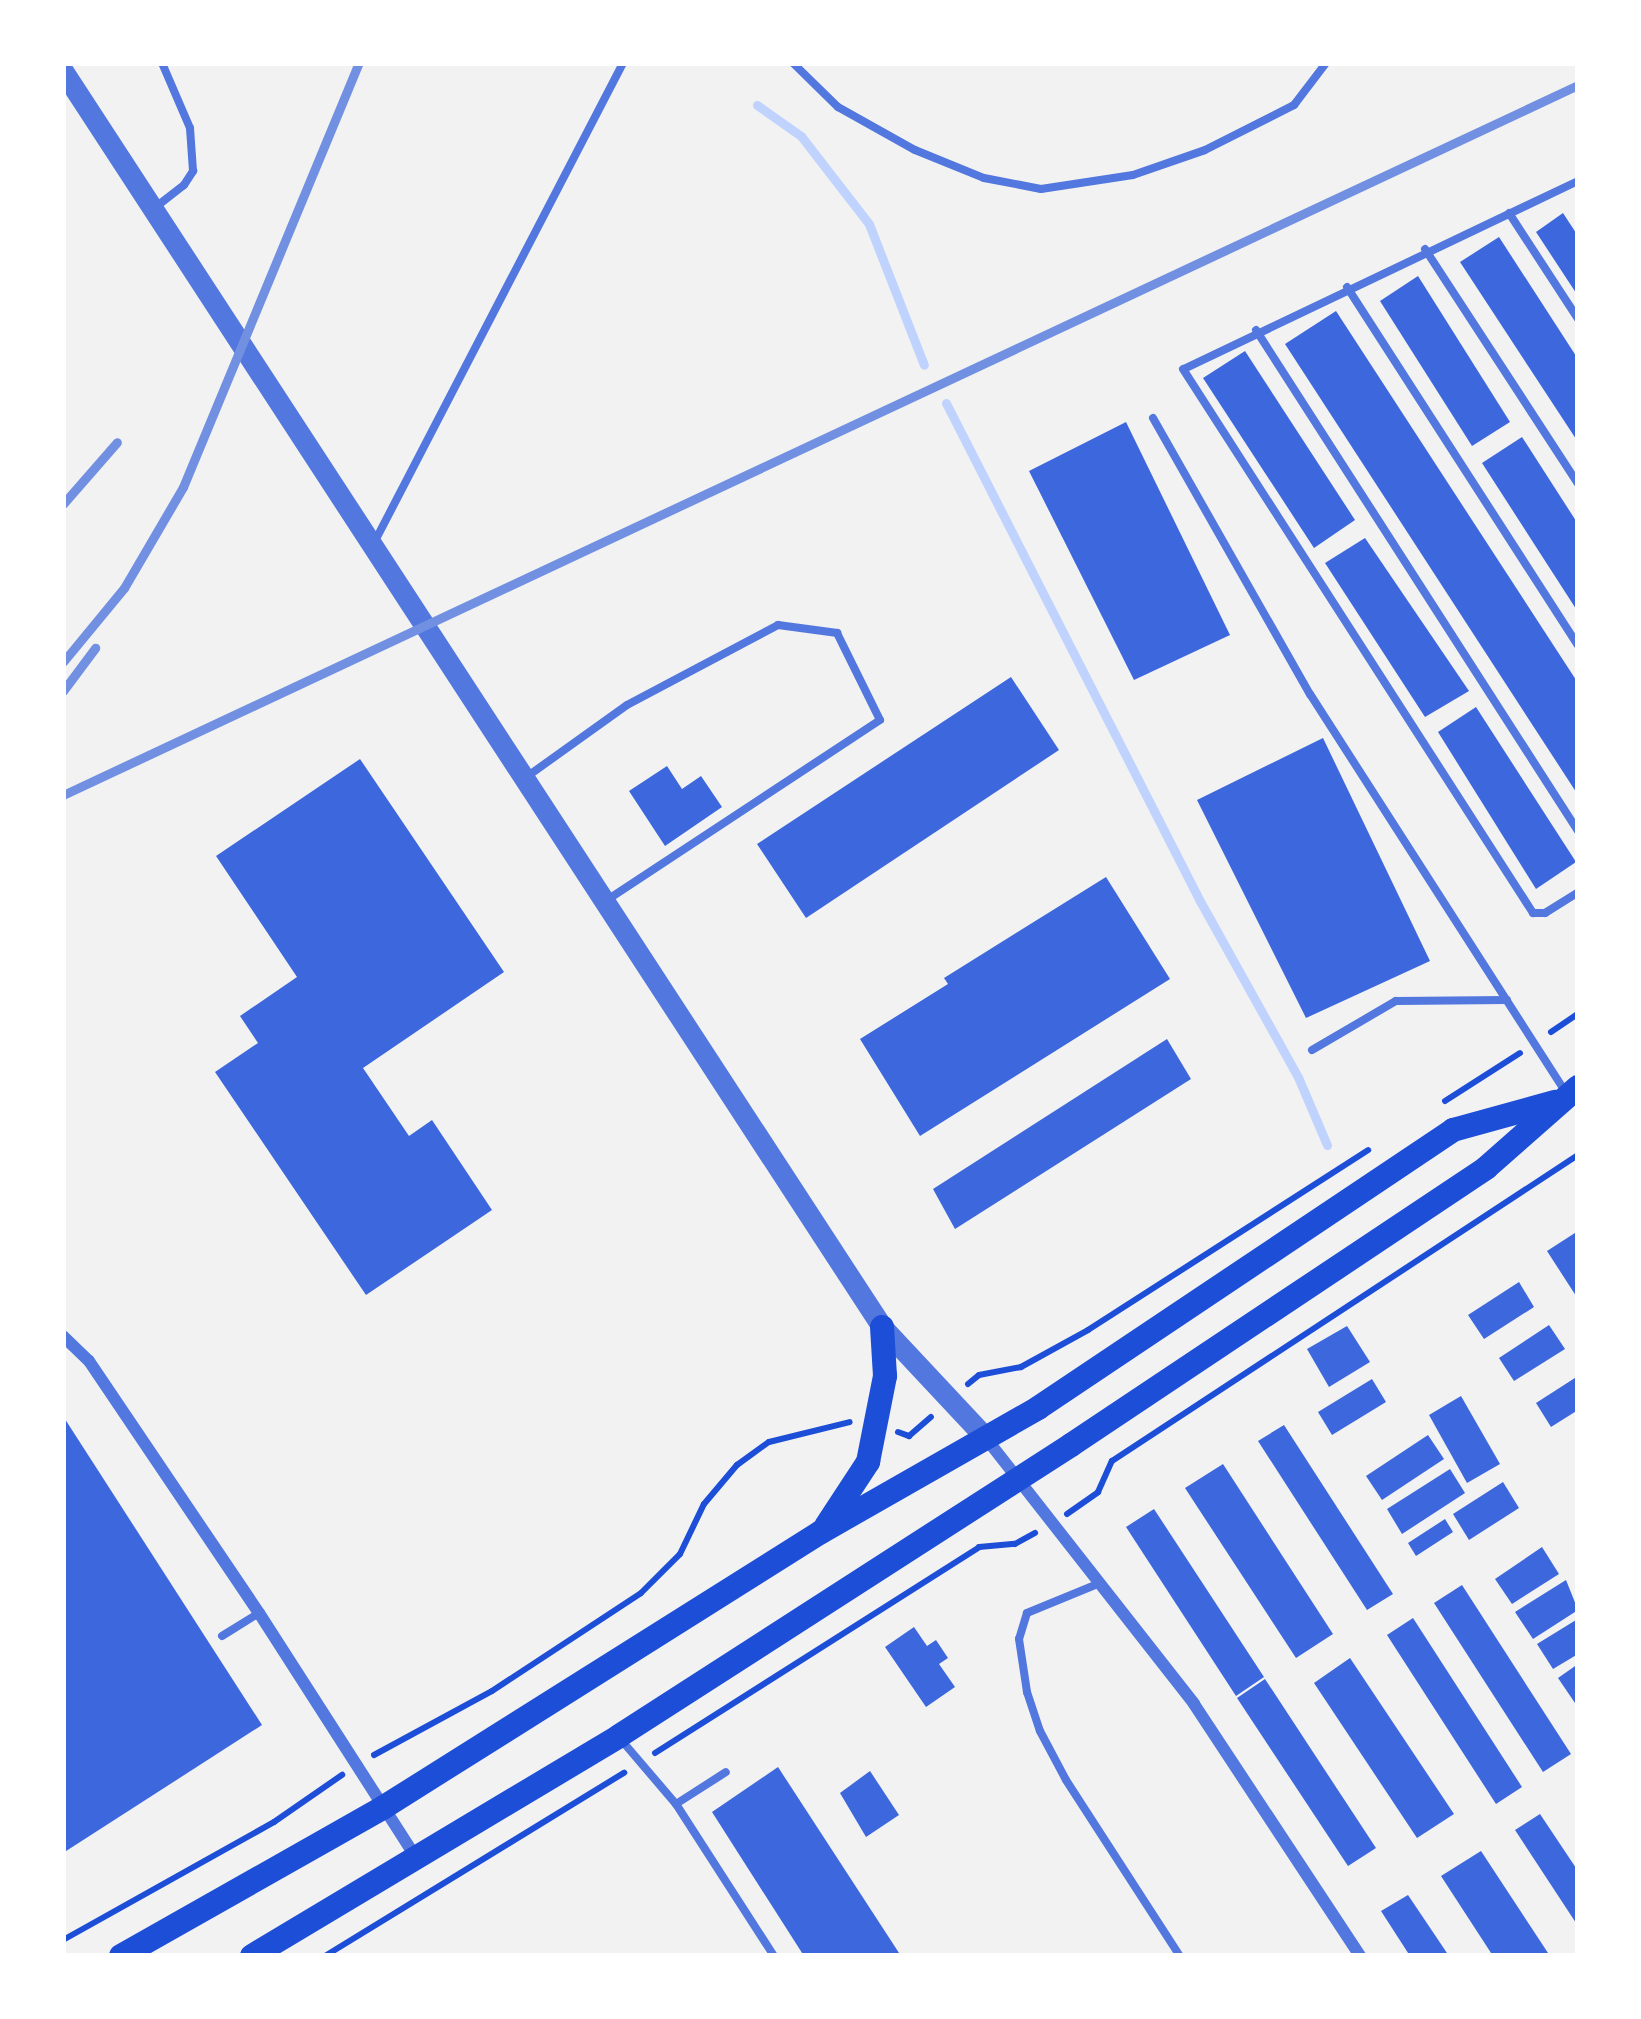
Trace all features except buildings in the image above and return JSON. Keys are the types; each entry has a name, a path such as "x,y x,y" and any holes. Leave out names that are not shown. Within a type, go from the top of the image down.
{"main road":[{"path":"121,1956 384,1807 821,1532 985,1437 1453,1130 1567,1094"},
{"path":"252,1956 619,1736 1018,1475 1486,1168 1567,1094"},
{"path":"821,1532 862,1475 878,1426 885,1376 882,1327"}],"street":[{"path":"63,71 882,1327 1018,1475 1101,1582 1193,1704 1360,1956"},
{"path":"63,1336 88,1361 260,1613 417,1859"}],"lane":[{"path":"152,210 184,185 193,171 190,128 162,63"},
{"path":"371,547 623,63"},
{"path":"793,63 838,106 915,150 984,178 1041,189 1133,175 1205,150 1294,105 1326,63"},
{"path":"1578,182 1425,249 1183,369 1533,913 1545,913 1578,892"},
{"path":"1509,213 1578,319"},
{"path":"1425,249 1578,484"},
{"path":"1347,287 1578,645"},
{"path":"1256,330 1578,831"},
{"path":"1153,418 1310,694 1567,1094"},
{"path":"524,779 627,705 778,625 837,633 880,720 604,901"},
{"path":"1312,1050 1396,1001 1508,1000"},
{"path":"1101,1582 1027,1613 1019,1640 1028,1692 1040,1731 1066,1780 1180,1956"},
{"path":"222,1636 260,1613"},
{"path":"619,1736 676,1804 774,1956"},
{"path":"676,1804 726,1772"}],"path":[{"path":"1427,1112 1578,1015"},
{"path":"63,1940 274,1822 357,1765 492,1691 641,1593 680,1555 704,1504 737,1465 769,1442 832,1425 878,1426 909,1436 979,1375 1021,1367 1088,1330 1372,1148"},
{"path":"325,1956 639,1764 979,1547 1015,1544 1055,1522 1099,1492 1112,1461 1578,1155"}],"waterway":[{"path":"757,105 801,136 869,224 924,365"},
{"path":"946,403 1200,901 1298,1077 1327,1145"}],"railway":[{"path":"63,662 124,588 183,487 359,63"},
{"path":"63,795 1578,85"},
{"path":"63,504 117,442"},
{"path":"63,691 95,648"}]}
